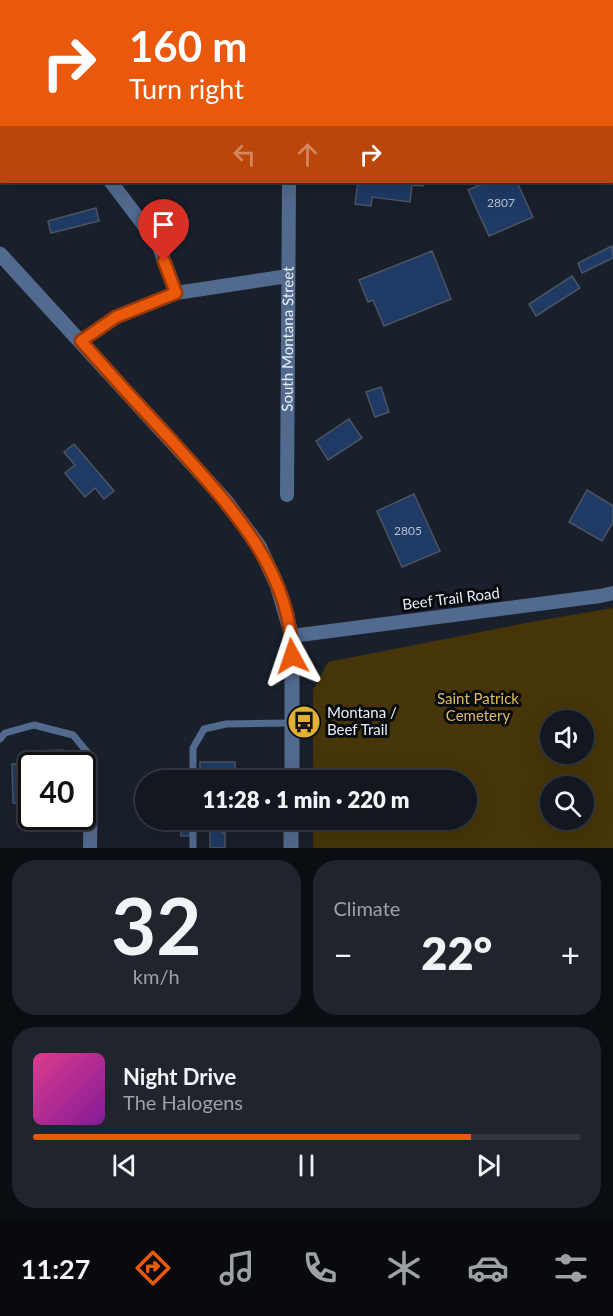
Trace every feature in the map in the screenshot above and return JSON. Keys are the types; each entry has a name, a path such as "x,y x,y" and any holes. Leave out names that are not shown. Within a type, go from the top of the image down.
{"street":[{"path":"112,183 158,244 176,293"},
{"name":"South Montana Street","path":"287,495 289,183"},
{"path":"0,254 225,500 259,546 277,585 292,636 292,770"},
{"path":"81,341 116,317 176,293 288,276"},
{"name":"Beef Trail Road","path":"292,636 613,592"},
{"path":"90,830 90,848"},
{"path":"291,830 291,848"}],"lane":[{"path":"193,770 193,748 204,729 226,723 292,723"},
{"path":"0,739 5,733 34,725 73,735 87,752"},
{"path":"193,830 193,848"}],"green space":[{"name":"Saint Patrick Cemetery","path":"613,608 613,848 313,848 313,830 477,830 477,770 313,770 313,690 328,662"}],"building":[{"path":"358,183 423,183 423,186 412,185 410,202 372,197 371,206 355,204"},
{"path":"485,183 517,183 533,217 489,236 468,190"},
{"path":"96,208 99,221 51,233 48,221"},
{"path":"612,246 613,258 582,273 578,263"},
{"path":"432,251 451,299 384,326 373,300 368,302 359,280"},
{"path":"572,276 580,288 536,316 529,304"},
{"path":"381,387 389,412 375,417 366,392"},
{"path":"349,419 362,438 328,460 316,441"},
{"path":"74,444 114,491 104,499 95,488 85,497 65,473 75,465 64,452"},
{"path":"587,490 613,506 613,522 602,541 569,522"},
{"path":"414,494 440,551 402,567 377,511"},
{"path":"63,750 63,752 36,752"},
{"path":"200,762 235,762 235,770 200,770"},
{"path":"12,764 18,764 18,803 13,803"},
{"path":"181,830 190,830 190,836 181,836"},
{"path":"210,830 222,830 222,833 225,833 225,848 210,848"}],"place":[{"name":"Montana / Beef Trail","path":"304,722"}],"route":[{"path":"164,261 176,293 116,317 81,341 225,500 259,546 285,608 292,636 292,656"}]}
